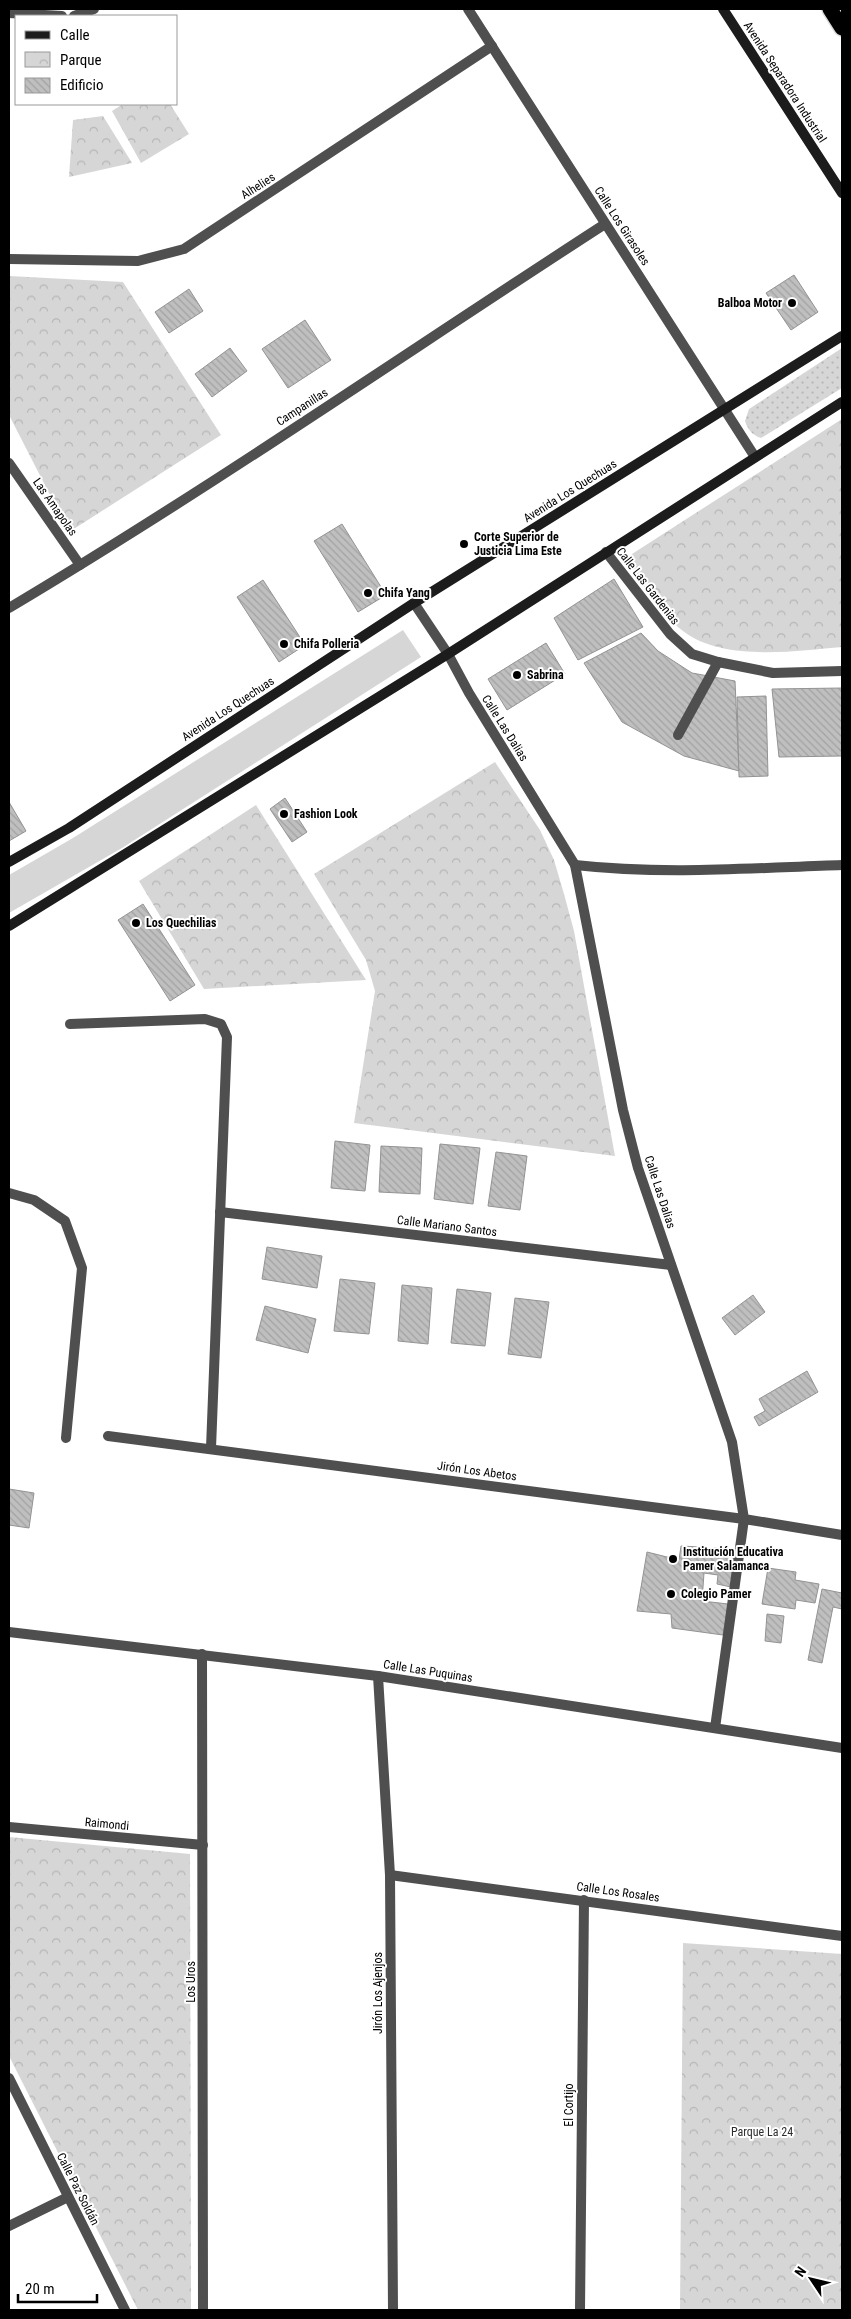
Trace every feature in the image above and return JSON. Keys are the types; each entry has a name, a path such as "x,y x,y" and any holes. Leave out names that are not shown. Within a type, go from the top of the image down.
{"highway":[{"path":"830,9 842,28"}],"main road":[{"name":"Avenida Separadora Industrial","path":"723,9 842,193"},
{"name":"Avenida Los Quechuas","path":"9,862 69,828 414,603 842,336"},
{"path":"9,926 448,654 842,402"}],"street":[{"path":"77,15 94,9"},
{"name":"Calle Los Girasoles","path":"468,9 755,457"},
{"path":"9,13 44,15"},
{"name":"Alhelies","path":"9,259 138,261 184,249 492,46"},
{"name":"Campanillas","path":"9,608 80,565 606,224"},
{"name":"Las Amapolas","path":"9,464 80,565"},
{"name":"Calle Las Gardenias","path":"606,552 670,634 692,654 718,662 773,673 842,671"},
{"name":"Calle Las Dalias","path":"414,603 448,654 469,693 575,865 623,1110 638,1168 732,1442 744,1519 715,1728"},
{"path":"678,736 718,662"},
{"path":"575,865 623,870 660,871 842,865"},
{"path":"70,1024 205,1018 221,1024 227,1037 211,1448"},
{"path":"9,1193 34,1200 66,1221 82,1268 66,1438"},
{"name":"Calle Mariano Santos","path":"220,1212 671,1265"},
{"name":"Jirón Los Abetos","path":"108,1436 744,1519 842,1535"},
{"name":"Calle Las Puquinas","path":"9,1632 378,1676 842,1748"},
{"name":"Los Uros","path":"202,1654 203,2310"},
{"name":"Jirón Los Ajenjos","path":"378,1676 390,1875 393,2310"},
{"name":"Raimondi","path":"9,1827 203,1845"},
{"name":"Calle Los Rosales","path":"390,1875 842,1936"},
{"name":"El Cortijo","path":"580,2310 584,1900"},
{"name":"Calle Paz Soldán","path":"9,2078 125,2310"},
{"path":"9,2226 68,2197"}],"green space":[{"path":"121,105 171,105 189,134 141,163 112,111"},
{"path":"103,116 132,163 69,177 73,120"},
{"path":"9,276 123,282 221,435 69,532 9,415"},
{"path":"842,348 842,388 761,438 751,432 745,421 749,409"},
{"path":"842,419 842,647 782,652 738,651 699,641 683,631 666,615 641,582 633,566 632,554"},
{"path":"403,630 421,657 122,848 9,913 9,875 73,838"},
{"path":"495,762 540,830 554,860 574,931 615,1156 354,1123 375,991 366,960 314,874"},
{"path":"256,805 366,980 204,989 139,881"},
{"path":"9,1837 190,1854 191,2310 138,2310 9,2056"},
{"name":"Parque La 24","path":"683,1943 842,1954 842,2310 680,2310"}],"building":[{"name":"Balboa Motor","path":"794,275 818,312 791,330 766,293"},
{"path":"189,289 203,311 169,333 155,312"},
{"path":"305,320 331,360 288,388 262,349"},
{"path":"230,348 247,371 212,397 195,374"},
{"path":"342,524 386,595 358,612 314,541"},
{"path":"614,579 643,627 578,660 554,618"},
{"path":"263,580 305,645 279,662 237,597"},
{"path":"641,633 658,651 692,673 735,681 739,771 684,756 622,722 584,663"},
{"path":"546,643 565,674 507,710 488,679"},
{"path":"842,688 842,756 779,757 772,689"},
{"path":"766,696 768,776 739,777 737,697"},
{"path":"285,798 307,832 292,842 270,809"},
{"path":"9,802 26,831 9,841"},
{"path":"143,904 195,985 170,1001 118,920"},
{"path":"335,1141 370,1145 365,1191 331,1188"},
{"path":"440,1144 480,1148 473,1204 434,1199"},
{"path":"381,1146 422,1148 420,1194 379,1192"},
{"path":"496,1152 527,1156 520,1210 488,1206"},
{"path":"267,1247 322,1256 317,1288 262,1279"},
{"path":"340,1279 375,1283 369,1334 334,1331"},
{"path":"402,1285 432,1288 428,1344 398,1341"},
{"path":"457,1289 491,1293 485,1346 451,1343"},
{"path":"753,1295 765,1312 735,1335 722,1318"},
{"path":"515,1298 549,1302 541,1358 508,1354"},
{"path":"265,1306 316,1319 308,1353 256,1340"},
{"path":"807,1371 818,1392 759,1426 754,1417 765,1411 759,1399"},
{"path":"9,1489 34,1493 29,1528 9,1525"},
{"name":"Colegio Pamer","path":"681,1546 735,1549 731,1587 717,1584 718,1575 704,1573 702,1601 728,1604 723,1635 672,1628 671,1614 637,1611 647,1552 679,1560"},
{"path":"768,1568 796,1572 795,1580 819,1584 815,1603 796,1600 795,1609 762,1604"},
{"path":"822,1589 842,1593 842,1609 833,1607 822,1663 808,1660"},
{"path":"767,1614 784,1616 781,1643 765,1641"}],"place":[{"name":"Balboa Motor","path":"792,303"},
{"name":"Corte Superior de Justicia Lima Este","path":"464,544"},
{"name":"Chifa Yang","path":"368,593"},
{"name":"Chifa Polleria","path":"284,644"},
{"name":"Sabrina","path":"517,675"},
{"name":"Fashion Look","path":"284,814"},
{"name":"Los Quechilias","path":"136,923"},
{"name":"Institución Educativa Pamer Salamanca","path":"673,1559"},
{"name":"Colegio Pamer","path":"671,1594"}]}
